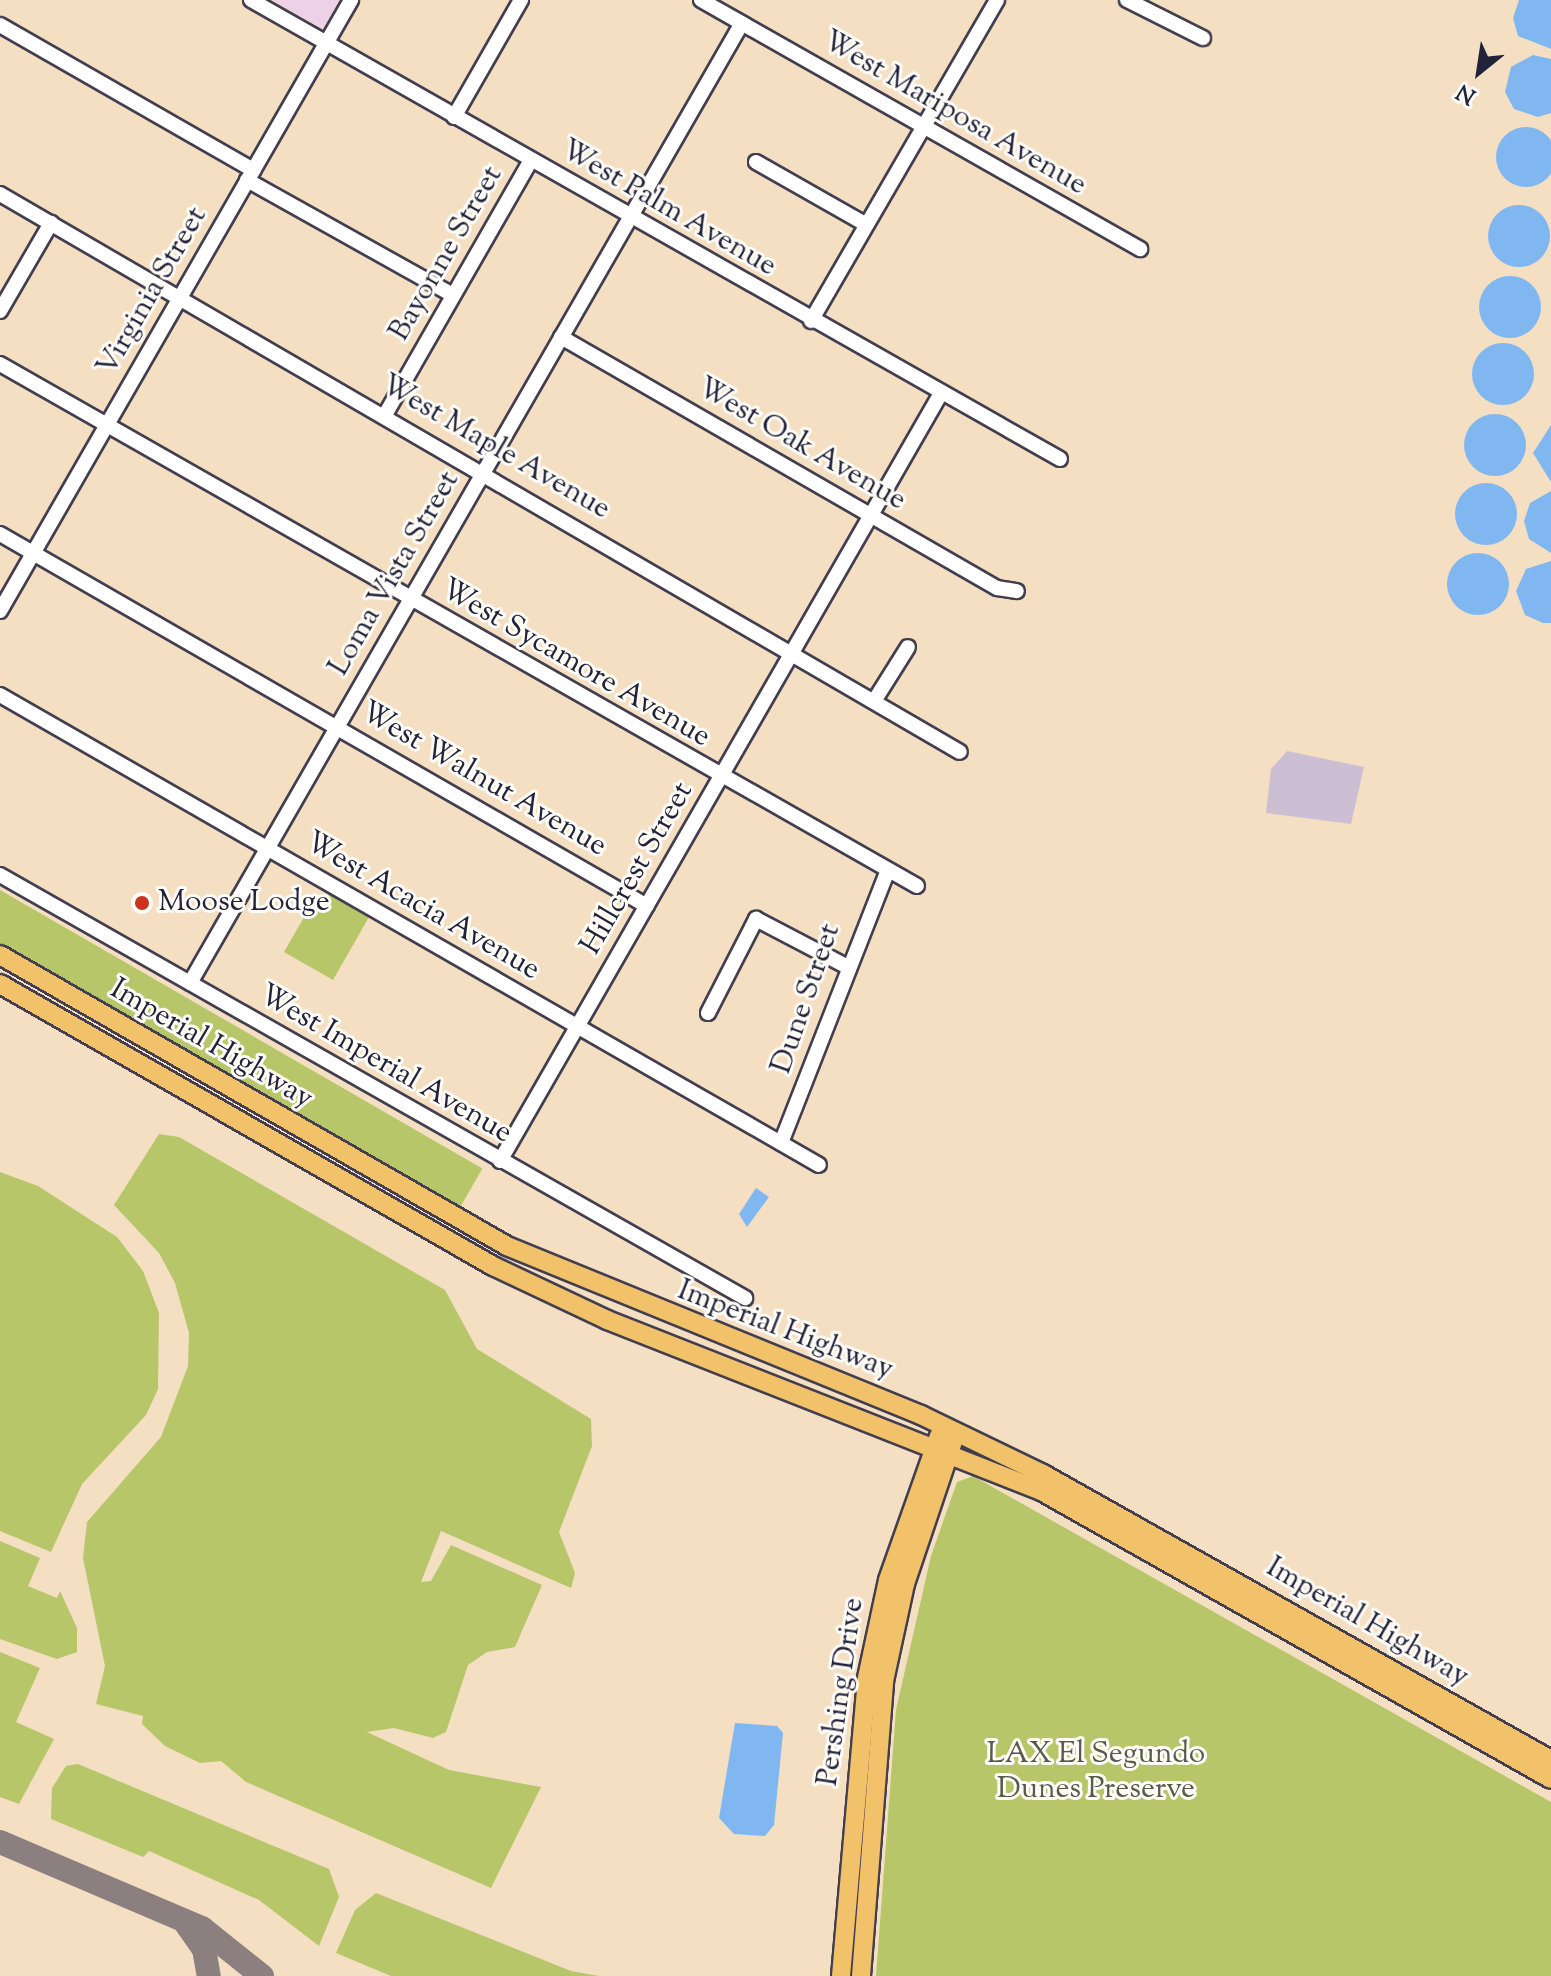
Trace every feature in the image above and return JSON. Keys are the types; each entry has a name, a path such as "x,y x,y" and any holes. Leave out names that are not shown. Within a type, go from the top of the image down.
{"main road":[{"name":"Imperial Highway","path":"0,955 458,1220 573,1278 1121,1515 1551,1760"},
{"name":"Imperial Highway","path":"0,984 396,1212 607,1320 946,1438 1551,1779"},
{"path":"396,1212 444,1231 458,1220"},
{"name":"Pershing Drive","path":"841,1976 867,1678 888,1580 946,1438"},
{"name":"Pershing Drive","path":"861,1976 884,1681 905,1584 946,1438"}],"street":[{"name":"West Palm Avenue","path":"251,0 940,395 1060,459"},
{"name":"Virginia Street","path":"0,611 351,0"},
{"path":"454,117 521,0"},
{"name":"West Mariposa Avenue","path":"701,0 1140,249"},
{"path":"811,321 997,0"},
{"path":"1127,0 1203,38"},
{"name":"Loma Vista Street","path":"190,983 742,23"},
{"path":"0,25 453,295"},
{"name":"Bayonne Street","path":"385,415 531,160"},
{"path":"756,162 865,224"},
{"name":"West Maple Avenue","path":"0,194 794,650 960,752"},
{"path":"0,311 51,223"},
{"name":"West Oak Avenue","path":"561,337 997,588 1017,591"},
{"name":"West Sycamore Avenue","path":"0,364 886,875 917,886"},
{"name":"Hillcrest Street","path":"500,1161 940,395"},
{"name":"West Walnut Avenue","path":"0,534 647,906"},
{"path":"876,698 908,647"},
{"name":"West Acacia Avenue","path":"0,695 819,1165"},
{"name":"West Imperial Avenue","path":"0,875 745,1298"},
{"name":"Dune Street","path":"781,1143 846,966 886,875"},
{"path":"708,1013 756,919 846,966"}],"shaded area":[{"path":"272,0 339,0 323,29"},
{"path":"1287,751 1364,767 1351,824 1266,813 1271,769"}],"green space":[{"path":"0,890 482,1168 455,1216 0,954"},
{"path":"329,894 369,917 333,980 284,952 314,900 323,905"},
{"path":"159,1134 179,1137 445,1290 477,1349 591,1419 592,1446 559,1532 575,1573 571,1588 441,1531 421,1582 431,1581 451,1545 542,1585 515,1647 487,1652 468,1665 446,1732 433,1738 394,1728 367,1732 449,1770 541,1787 491,1888 246,1782 221,1761 200,1763 165,1746 142,1724 143,1716 96,1704 105,1666 83,1558 87,1522 161,1437 188,1366 189,1333 175,1283 159,1253 114,1205"},
{"path":"0,1172 38,1186 117,1237 143,1271 159,1313 158,1389 146,1415 82,1484 51,1552 0,1531"},
{"name":"LAX El Segundo Dunes Preserve","path":"973,1476 1551,1802 1551,1976 876,1976 896,1710 931,1556 957,1482"},
{"path":"0,1541 40,1558 28,1586 57,1598 60,1591 77,1628 77,1652 57,1659 0,1639"},
{"path":"0,1652 40,1668 16,1722 54,1739 19,1804 0,1797"},
{"path":"78,1764 329,1869 339,1897 319,1946 259,1900 149,1851 143,1857 51,1819 52,1788 66,1766"},
{"path":"376,1893 571,1971 599,1976 391,1976 336,1953 355,1910"}],"water":[{"path":"1519,0 1551,0 1551,49 1518,36 1513,18"},
{"path":"1533,55 1551,59 1551,113 1538,117 1514,109 1505,92 1511,67"},
{"path":"1526,127 1547,136 1556,157 1547,178 1526,187 1505,178 1496,157 1505,136"},
{"path":"1519,205 1531,207 1541,214 1548,224 1548,248 1541,258 1531,265 1519,267 1507,265 1497,258 1490,248 1488,236 1490,224 1497,214 1507,207"},
{"path":"1510,276 1522,278 1532,285 1539,295 1539,319 1532,329 1522,336 1510,338 1498,336 1488,329 1481,319 1479,307 1481,295 1488,285 1498,278"},
{"path":"1503,343 1515,345 1525,352 1532,362 1532,386 1525,396 1515,403 1503,405 1491,403 1481,396 1474,386 1472,374 1474,362 1481,352 1491,345"},
{"path":"1495,414 1507,416 1517,423 1524,433 1524,457 1517,467 1507,474 1495,476 1483,474 1473,467 1466,457 1464,445 1466,433 1473,423 1483,416"},
{"path":"1551,425 1551,482 1533,453"},
{"path":"1486,483 1498,485 1508,492 1515,502 1515,526 1508,536 1498,543 1486,545 1474,543 1464,536 1457,526 1455,514 1457,502 1464,492 1474,485"},
{"path":"1551,491 1551,553 1529,539 1524,521 1530,503"},
{"path":"1478,553 1490,555 1500,562 1507,572 1507,596 1500,606 1490,613 1478,615 1466,613 1456,606 1449,596 1447,584 1449,572 1456,562 1466,555"},
{"path":"1551,561 1551,623 1543,623 1525,615 1516,591 1526,569"},
{"path":"756,1188 769,1197 747,1227 739,1214"},
{"path":"735,1723 777,1726 783,1733 774,1825 765,1836 734,1834 719,1818"}],"taxiway":[{"path":"0,1842 202,1928 262,1976"},
{"path":"187,1925 204,1949 209,1976"}],"place":[{"name":"Moose Lodge","path":"142,903"}]}
